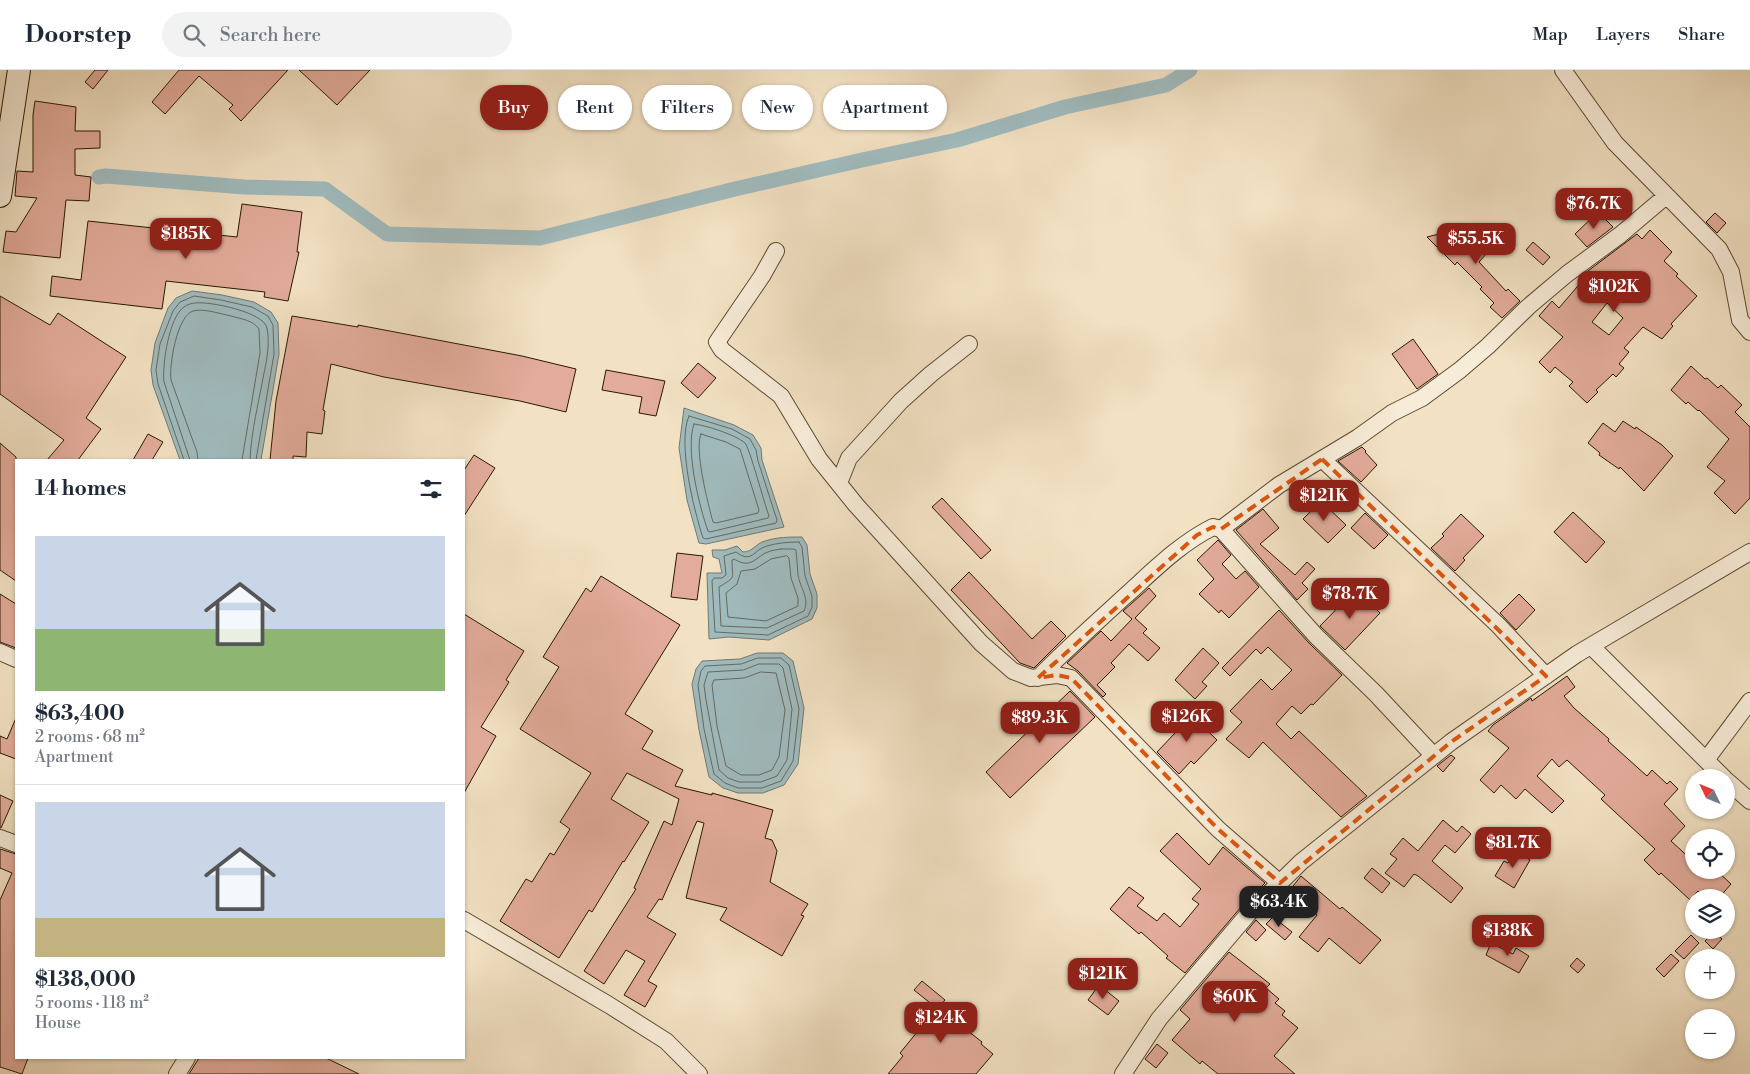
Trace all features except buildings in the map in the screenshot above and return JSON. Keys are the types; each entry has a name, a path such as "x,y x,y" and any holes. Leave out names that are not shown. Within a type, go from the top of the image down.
{"main road":[{"path":"0,196 19,70"}],"street":[{"path":"1563,70 1614,143 1719,249 1731,272 1740,320 1750,332"},
{"path":"1221,529 1279,486 1357,438 1392,413 1422,398 1460,370 1567,274 1666,196"},
{"path":"776,251 762,276 717,342 722,350 781,396 819,459 886,540 981,643 1013,671 1031,678 1057,675 1071,678 1218,829 1280,883"},
{"path":"839,483 849,458 896,407 931,374 969,344"},
{"path":"1322,459 1498,626 1546,676"},
{"path":"1038,678 1169,556 1197,535 1213,527 1221,529 1316,636 1376,694 1434,756"},
{"path":"1123,1074 1159,1019 1249,913 1301,862 1451,742 1546,676 1591,646 1750,552"},
{"path":"1591,646 1715,769"},
{"path":"0,652 15,659"},
{"path":"1706,760 1750,701"},
{"path":"1735,787 1750,800"},
{"path":"0,838 15,844"},
{"path":"465,921 601,1000 666,1041 699,1074"},
{"path":"177,1074 186,1059"}],"highlighted area":[{"path":"1322,459 1546,676 1451,742 1280,883 1218,829 1071,678 1057,675 1038,678 1197,535 1213,527 1221,529"}],"water":[{"path":"192,291 254,302 271,312 278,323 279,354 261,459 180,459 153,385 151,370 155,343 168,308 176,298"},
{"path":"684,408 734,425 753,435 761,448 762,460 784,527 706,544 699,543 687,500 679,448"},
{"path":"802,537 807,545 810,574 817,594 817,608 812,619 769,640 729,637 709,639 707,573 722,573 719,559 713,557 712,550 725,550 737,546 743,552 746,552 762,542"},
{"path":"757,653 783,653 793,661 804,708 798,764 784,785 763,793 738,793 723,788 709,777 692,684 696,669 702,661 740,659"}],"waterway":[{"path":"99,177 244,187 325,189 387,234 540,238 735,189 957,140 1065,107 1166,85 1190,70"}]}
